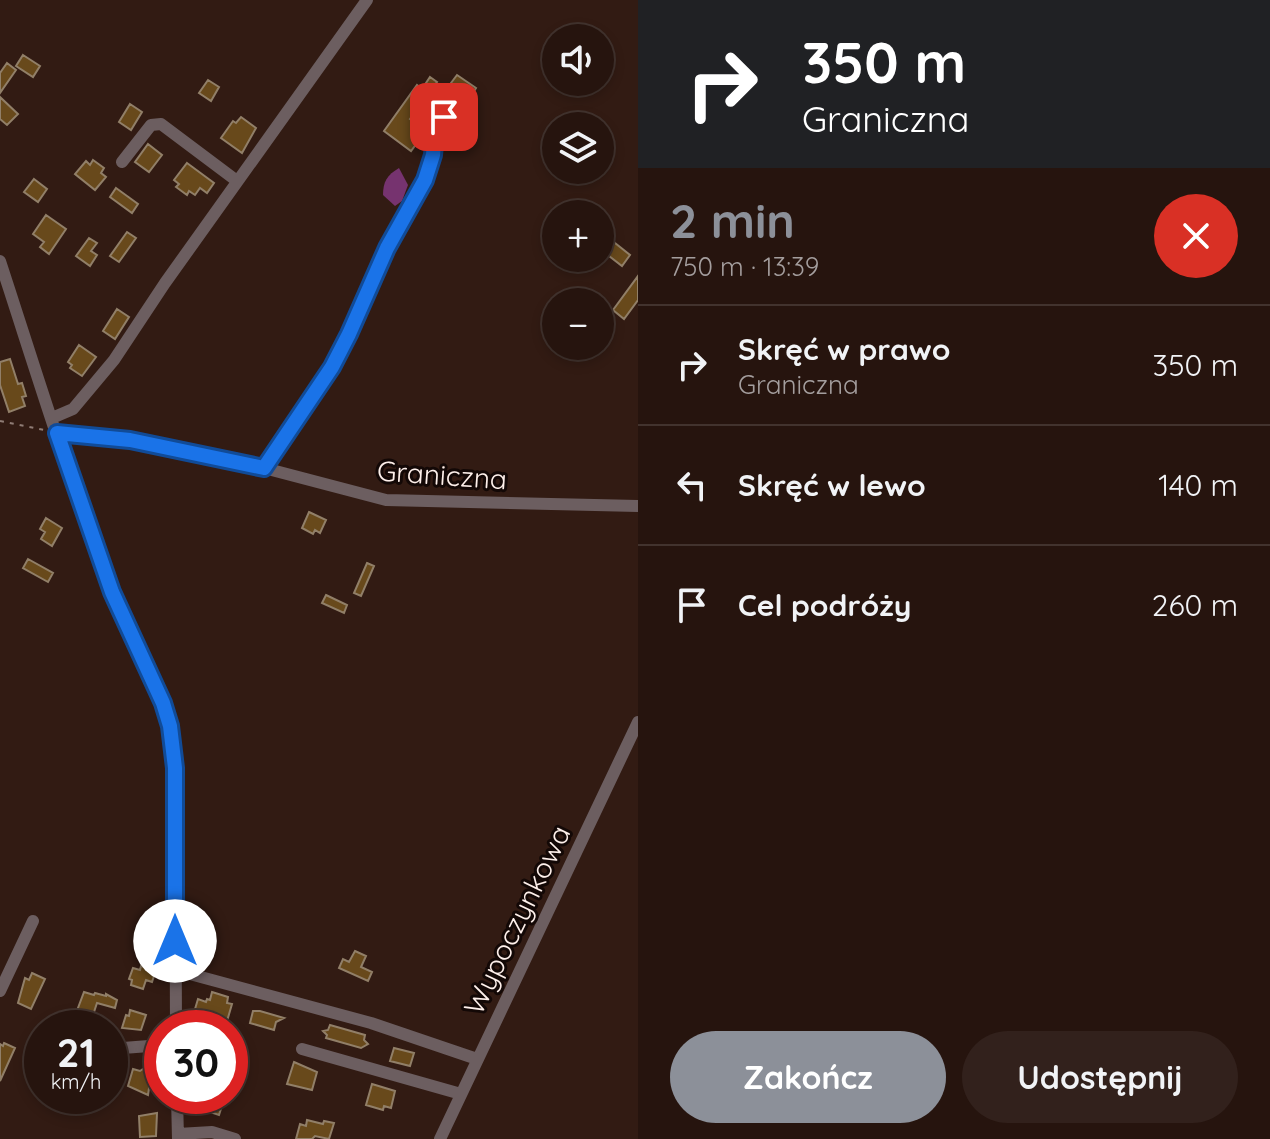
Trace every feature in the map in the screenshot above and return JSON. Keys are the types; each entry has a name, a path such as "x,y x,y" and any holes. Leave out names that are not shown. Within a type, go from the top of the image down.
{"street":[{"path":"52,418 73,409 114,360 367,0"},
{"path":"264,468 332,367 349,334 387,248 425,180 433,155 435,133 444,117"},
{"path":"122,162 151,125 161,124 237,181"},
{"path":"0,261 112,592 163,703 170,726 175,768 176,1010"},
{"name":"Graniczna","path":"57,433 130,440 264,468 386,500 638,506"},
{"name":"Wypoczynkowa","path":"440,1139 638,722"},
{"path":"0,991 33,921"},
{"path":"175,970 371,1023 477,1059"},
{"path":"302,1049 461,1094"},
{"path":"177,1114 178,1136 212,1132 235,1139"}],"path":[{"path":"0,421 57,433"}],"shaded area":[{"path":"399,168 408,185 402,201 395,206 383,195 383,190 386,179"}],"building":[{"path":"23,55 40,66 33,77 16,66"},
{"path":"7,63 16,70 0,93 0,73"},
{"path":"457,75 476,88 468,101 448,87"},
{"path":"430,77 437,82 410,119 426,131 411,151 384,131 417,85 422,89"},
{"path":"208,80 219,87 211,101 199,93"},
{"path":"0,97 18,114 7,125 0,119"},
{"path":"130,104 142,112 131,130 119,122"},
{"path":"241,117 256,128 242,153 221,138 233,121 236,123"},
{"path":"455,121 464,127 450,146 443,141"},
{"path":"148,144 162,155 149,172 135,162"},
{"path":"93,160 104,168 101,173 106,177 95,190 75,174 86,161 90,165"},
{"path":"187,163 214,183 207,193 200,188 195,195 189,191 187,195 176,187 179,184 174,180"},
{"path":"34,179 47,189 38,202 24,192"},
{"path":"116,188 138,204 132,213 110,197"},
{"path":"46,215 66,229 49,254 40,247 44,242 33,234"},
{"path":"127,232 136,238 119,262 110,256"},
{"path":"89,238 97,243 91,251 97,255 90,266 76,256"},
{"path":"614,242 630,255 622,266 614,260"},
{"path":"638,276 638,300 624,319 614,309"},
{"path":"117,309 129,317 115,339 103,331"},
{"path":"79,345 96,357 82,376 70,368 72,365 68,362"},
{"path":"10,359 18,384 22,383 26,396 22,397 25,406 9,412 0,385 0,362"},
{"path":"309,512 326,520 320,533 315,530 313,534 302,528"},
{"path":"46,518 62,528 52,546 41,539 45,532 40,529"},
{"path":"28,559 53,573 48,582 23,568"},
{"path":"367,563 374,566 361,596 354,593"},
{"path":"326,595 347,605 344,613 322,603"},
{"path":"355,951 366,956 361,967 372,972 368,981 339,968 343,959 349,962"},
{"path":"141,966 156,970 152,982 146,980 143,989 131,985 132,980 129,979 133,968 140,970"},
{"path":"32,973 45,979 31,1009 18,1003 25,978 29,980"},
{"path":"84,992 106,994 117,1000 115,1008 97,1003 95,1010 77,1010"},
{"path":"212,992 228,997 227,1003 232,1004 230,1010 195,1009 198,999 210,1000"},
{"path":"130,1010 144,1014 141,1030 128,1029"},
{"path":"253,1011 284,1018 276,1022 274,1030 250,1023"},
{"path":"330,1025 365,1035 364,1040 368,1044 361,1048 326,1038 323,1031 328,1030"},
{"path":"4,1043 15,1048 0,1081 0,1044 3,1046"},
{"path":"394,1048 414,1053 410,1066 390,1061"},
{"path":"294,1062 317,1072 312,1090 287,1084"},
{"path":"133,1069 144,1070 144,1093 128,1086"},
{"path":"372,1084 395,1091 391,1108 384,1106 383,1110 366,1105"},
{"path":"157,1114 156,1136 140,1137 139,1116"},
{"path":"307,1120 334,1123 329,1139 315,1136 312,1139 296,1139 300,1124 306,1126"}],"route":[{"path":"175,941 173,738 163,703 112,592 57,433 130,440 264,468 332,367 349,334 387,248 425,180 433,155 435,133 444,117"}]}
